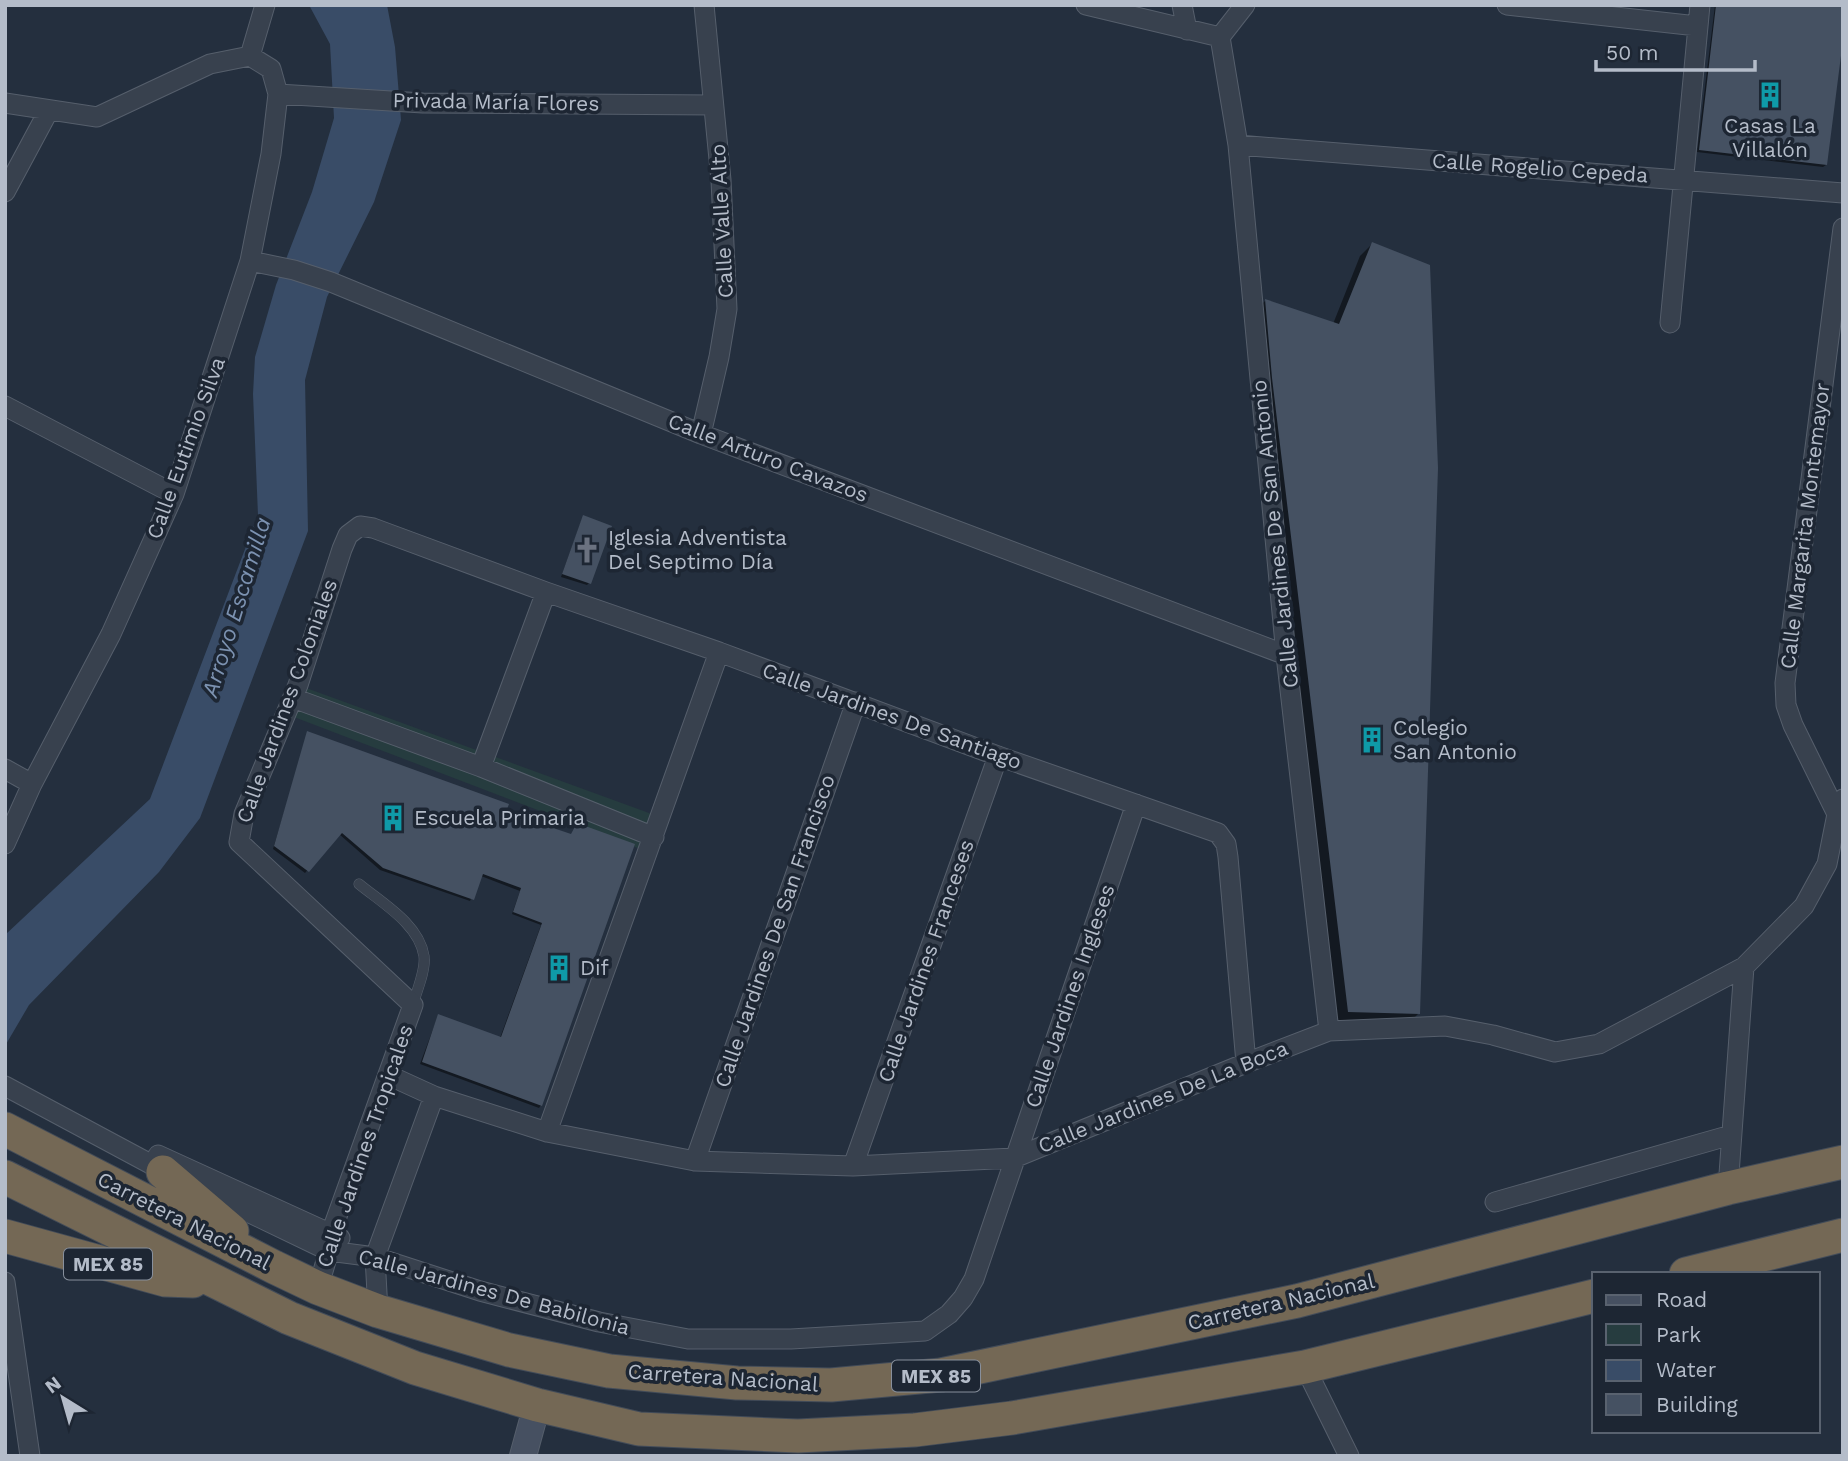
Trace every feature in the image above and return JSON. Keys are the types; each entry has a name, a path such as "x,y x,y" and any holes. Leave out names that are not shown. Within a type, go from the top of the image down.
{"highway":[{"name":"Carretera Nacional","path":"5,1129 274,1267 318,1288 378,1311 509,1350 609,1371 737,1383 831,1385 941,1375 1297,1301 1728,1188 1843,1162"},
{"name":"MEX 85","path":"163,1172 274,1267"},
{"name":"Carretera Nacional","path":"20,1184 289,1318 415,1367 537,1405 639,1429 798,1436 902,1431 1012,1418 1305,1367 1592,1296"},
{"name":"MEX 85","path":"5,1236 165,1280 213,1282"},
{"path":"1694,1272 1843,1236"}],"main road":[{"path":"523,1456 537,1405"}],"street":[{"path":"5,103 97,117 209,64 250,56 265,5"},
{"name":"Calle Valle Alto","path":"701,434 727,309 721,180 704,5"},
{"path":"1086,5 1220,37 1245,5"},
{"path":"1182,5 1186,30"},
{"path":"1507,5 1697,26"},
{"path":"1670,323 1700,5"},
{"name":"Calle Jardines De San Antonio","path":"1220,37 1238,145 1286,655 1329,1031"},
{"name":"Calle Eutimio Silva","path":"5,844 32,784 111,634 174,495 250,261 271,153 278,94 271,69 250,56"},
{"name":"Privada María Flores","path":"278,94 423,103 713,105"},
{"path":"5,192 49,110"},
{"name":"Calle Rogelio Cepeda","path":"1238,145 1843,193"},
{"name":"Calle Margarita Montemayor","path":"1840,806 1793,725 1786,705 1785,683 1843,228"},
{"name":"Calle Arturo Cavazos","path":"250,261 294,270 331,282 701,434 1286,655"},
{"path":"5,406 174,495"},
{"name":"Calle Jardines De Santiago","path":"348,535 360,526 373,528 998,756 1218,833 1226,844 1245,1063"},
{"name":"Calle Jardines Coloniales","path":"348,535 293,698 244,814 239,842 413,1005"},
{"path":"481,767 546,592"},
{"path":"547,1132 719,652"},
{"path":"293,698 481,767 654,837"},
{"name":"Calle Jardines De San Francisco","path":"695,1161 856,702"},
{"name":"Calle Jardines Franceses","path":"853,1166 998,756"},
{"path":"5,769 32,784"},
{"name":"Calle Jardines Ingleses","path":"925,1331 949,1314 974,1279 1136,804"},
{"name":"Calle Jardines De La Boca","path":"387,1075 434,1096 547,1132 695,1161 853,1166 1014,1158 1329,1031 1445,1026 1493,1035 1555,1052 1599,1044 1744,967 1804,906 1827,864 1840,806"},
{"path":"1728,1188 1744,967"},
{"name":"Calle Jardines Tropicales","path":"318,1288 330,1242 413,1005"},
{"path":"5,1079 330,1242"},
{"name":"MEX 85","path":"5,1086 163,1172"},
{"path":"378,1311 375,1257 434,1096"},
{"path":"1496,1202 1731,1135"},
{"name":"Calle Jardines De Babilonia","path":"163,1172 330,1242 520,1301 599,1322 688,1339 791,1339 925,1331"},
{"path":"5,1282 30,1456"},
{"path":"1305,1367 1349,1456"}],"lane":[{"path":"359,884 413,930 420,943 425,958 413,1005"}],"green space":[{"path":"298,685 660,817 648,852 286,714"}],"water":[{"name":"Arroyo Escamilla","path":"309,5 387,5 395,47 401,120 374,202 327,297 305,380 308,531 200,818 159,872 29,1005 5,1046 5,935 150,799 258,515 253,394 255,357 276,285 312,192 334,118 330,44"}],"building":[{"name":"Casas La Villalón","path":"1716,5 1843,5 1843,40 1827,165 1699,150"},
{"name":"Colegio San Antonio","path":"1372,242 1430,265 1438,468 1420,1014 1348,1012 1272,378 1265,299 1339,324"},
{"name":"Iglesia Adventista Del Septimo Día","path":"583,515 612,526 591,584 562,574"},
{"path":"307,731 509,804 506,812 571,834 577,823 635,844 542,1106 422,1062 438,1014 501,1037 542,923 513,912 521,888 483,874 474,900 383,868 342,833 309,872 274,846"}],"place":[{"name":"Casas La Villalón","path":"1770,95"},
{"name":"Iglesia Adventista Del Septimo Día","path":"587,550"},
{"name":"Colegio San Antonio","path":"1372,740"},
{"name":"Escuela Primaria","path":"393,818"},
{"name":"Dif","path":"559,968"}]}
